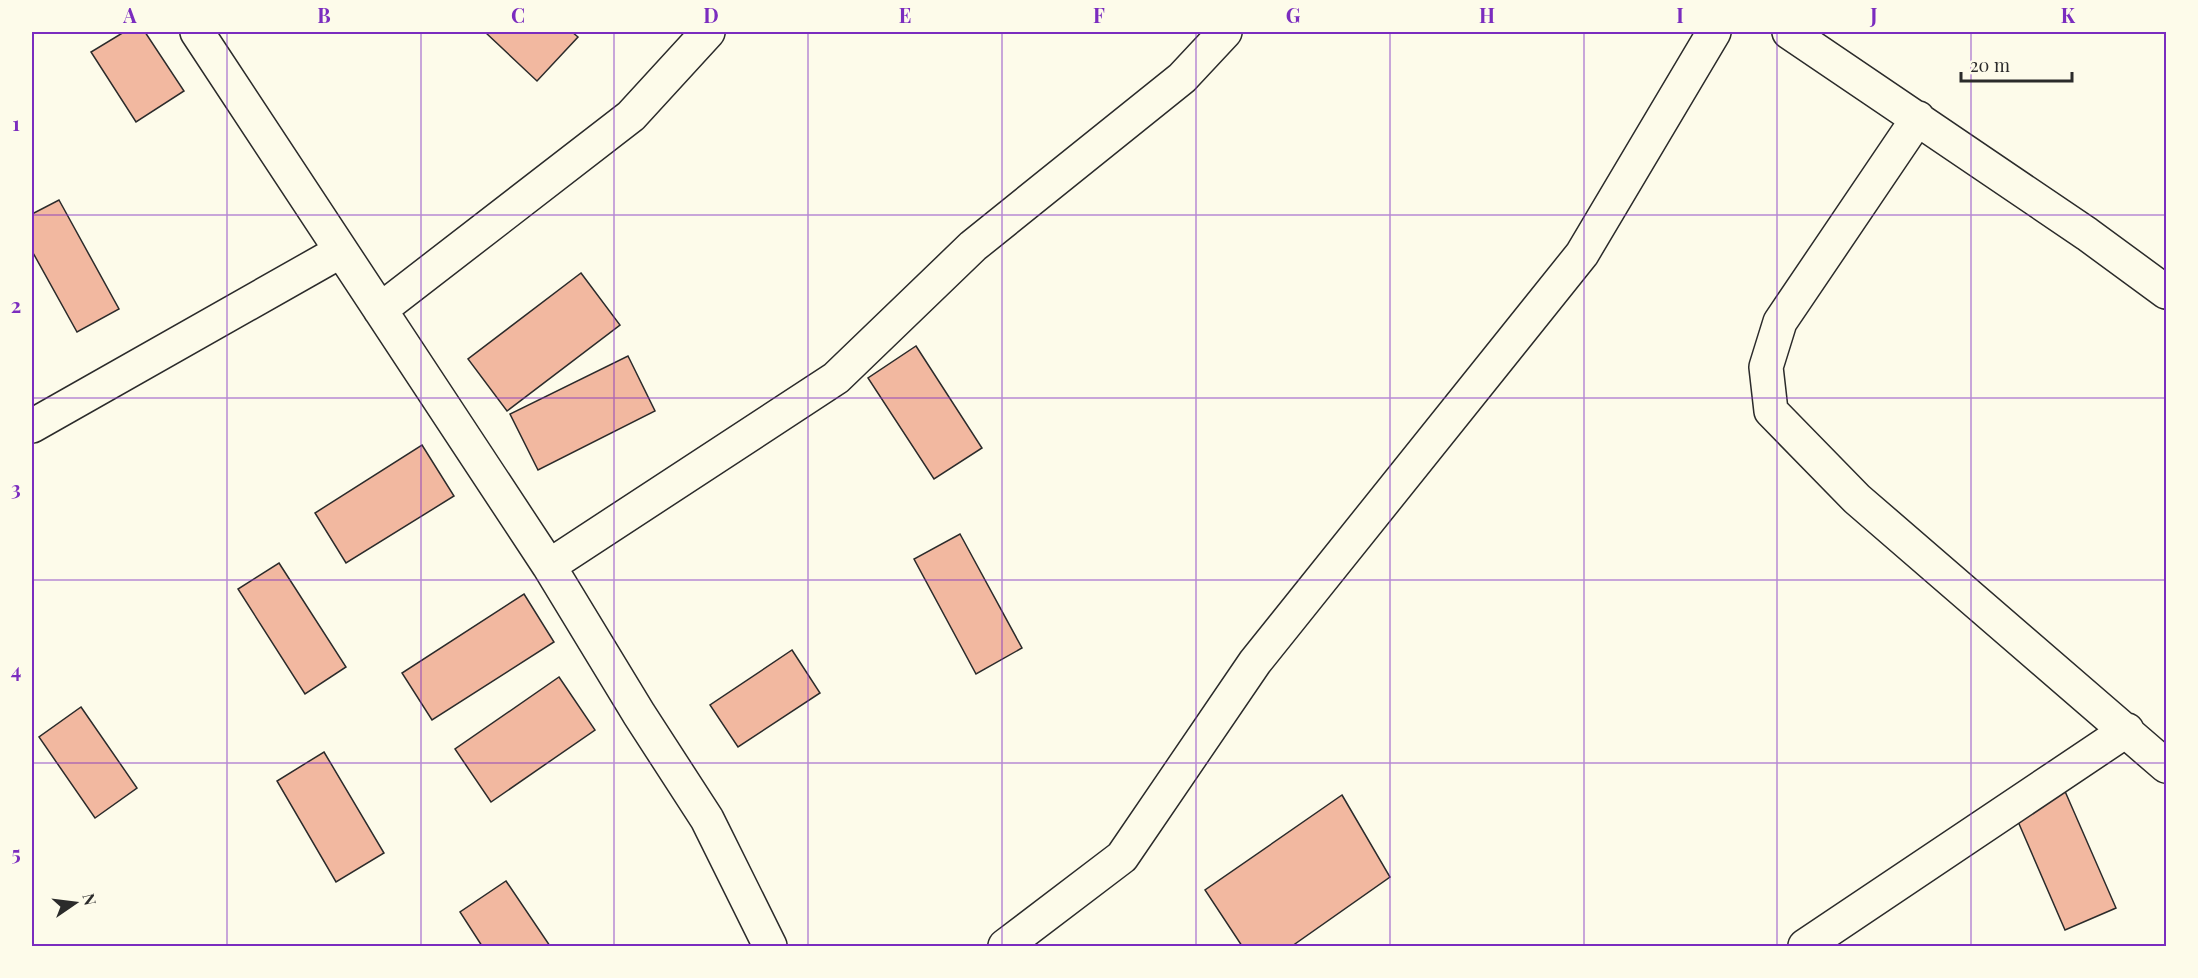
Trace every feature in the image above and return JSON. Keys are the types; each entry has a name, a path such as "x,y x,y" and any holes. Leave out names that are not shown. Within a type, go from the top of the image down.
{"street":[{"path":"197,32 549,566 639,714 707,819 770,946"},
{"path":"380,310 631,116 708,32"},
{"path":"549,566 836,378 973,246 1182,78 1225,32"},
{"path":"1005,946 1122,857 1256,662 1582,254 1714,32"},
{"path":"1789,32 2087,234 2166,292"},
{"path":"1918,118 1780,322 1766,367 1771,411 1857,498 2127,729 2166,766"},
{"path":"32,426 340,251"},
{"path":"1805,946 2127,729"}],"building":[{"path":"124,32 145,32 184,91 136,122 91,52"},
{"path":"485,32 572,32 578,37 537,81"},
{"path":"59,200 119,309 77,332 32,251 32,214"},
{"path":"581,273 620,325 507,411 468,359"},
{"path":"916,346 982,448 934,479 868,378"},
{"path":"628,356 655,411 538,470 510,414"},
{"path":"422,445 454,496 346,563 315,513"},
{"path":"960,534 1022,648 976,674 914,559"},
{"path":"279,563 346,667 305,694 238,589"},
{"path":"524,594 554,642 432,720 402,673"},
{"path":"792,650 820,693 738,747 710,705"},
{"path":"559,677 595,730 491,802 455,749"},
{"path":"81,707 137,788 95,818 39,737"},
{"path":"324,752 384,853 336,882 277,781"},
{"path":"2064,789 2116,908 2065,930 2013,810"},
{"path":"1342,795 1390,877 1292,946 1242,946 1205,890"},
{"path":"506,881 550,946 482,946 460,912"}]}
